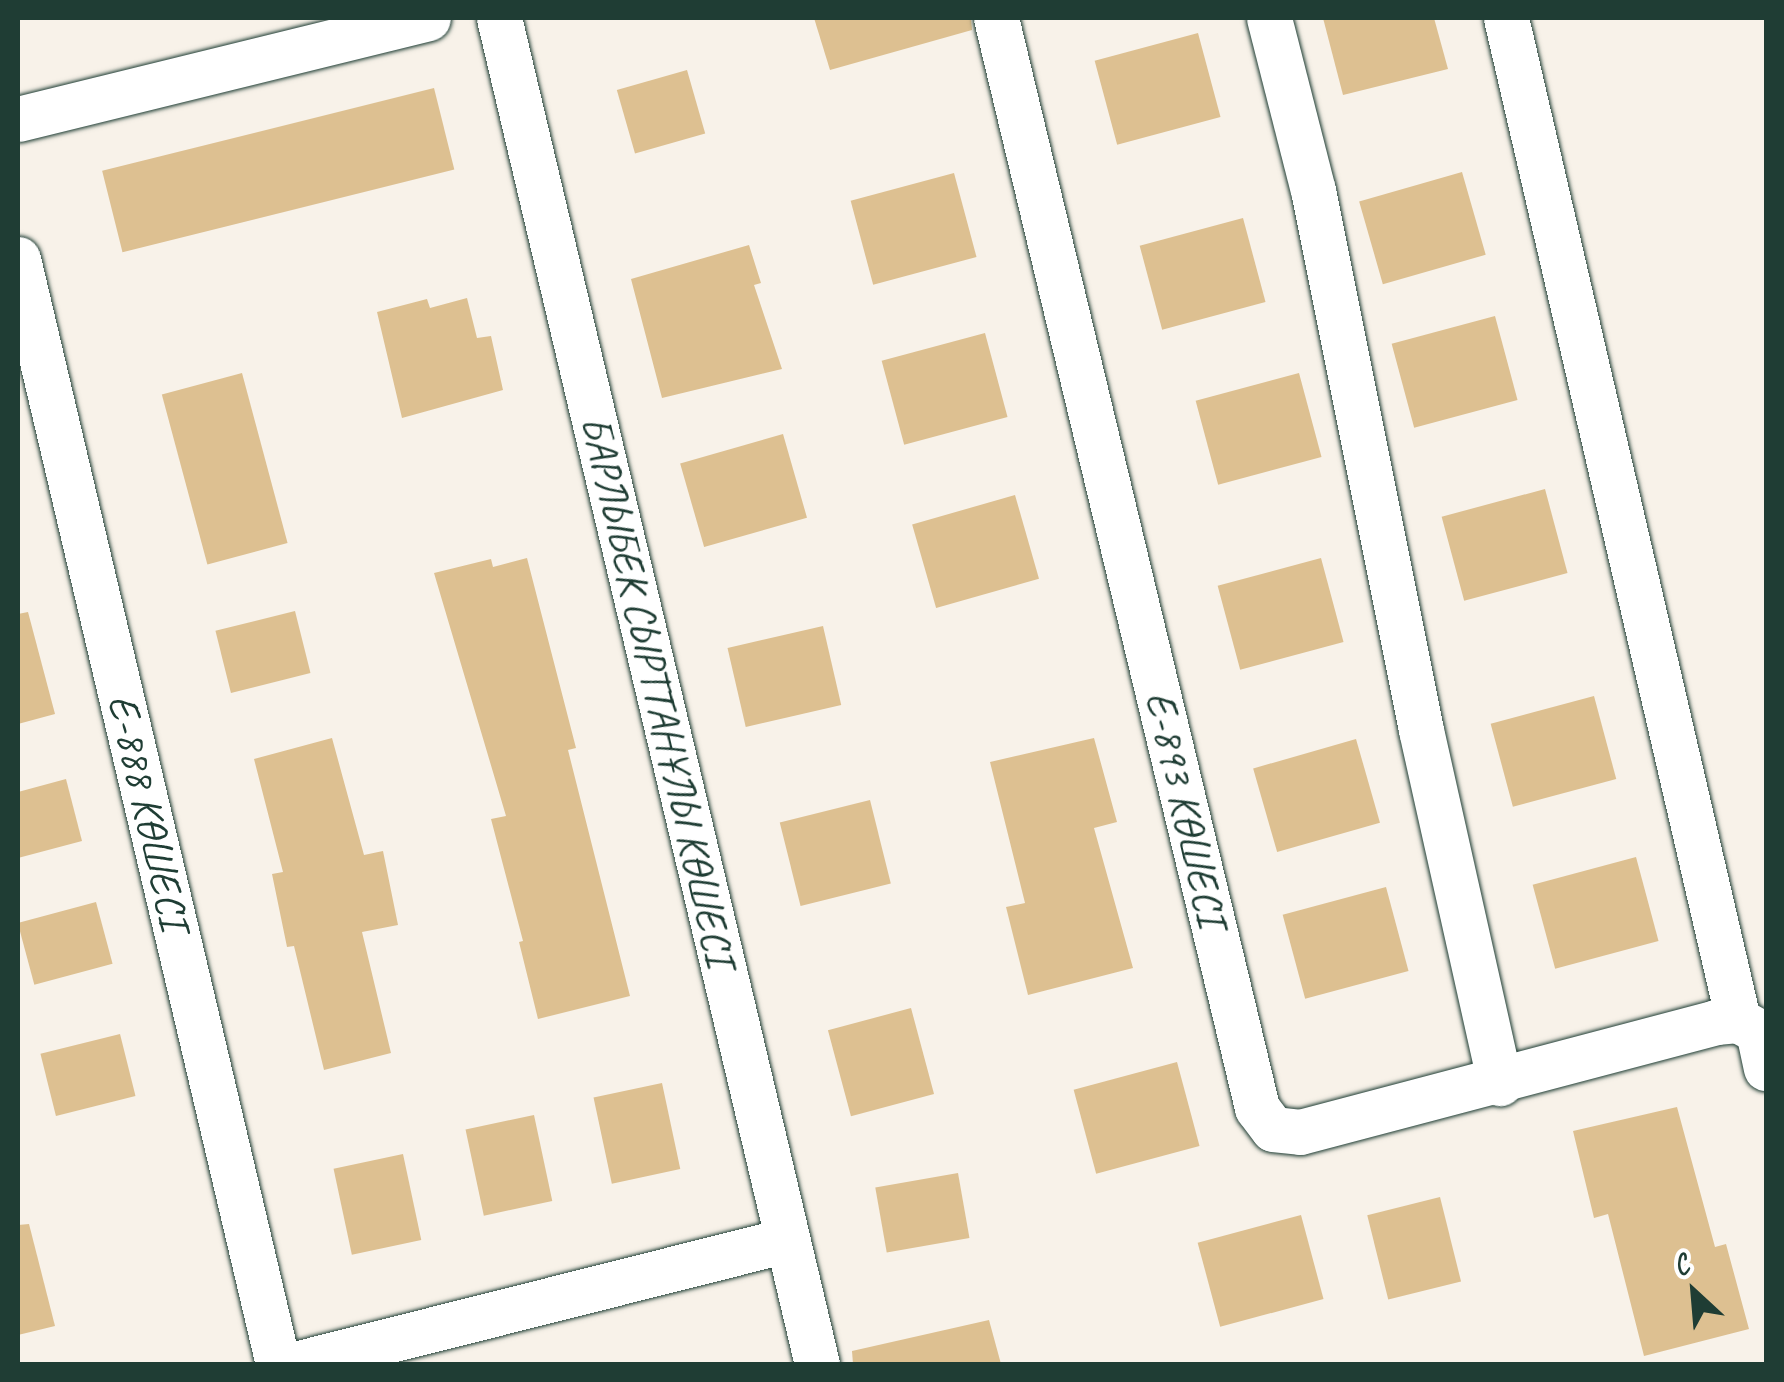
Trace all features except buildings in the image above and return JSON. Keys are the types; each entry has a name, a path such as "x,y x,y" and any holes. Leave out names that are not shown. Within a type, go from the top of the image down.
{"street":[{"path":"18,118 428,18"},
{"name":"БАРЛЫБЕК СЫРТТАНҰЛЫ КӨШЕСІ","path":"499,18 817,1364"},
{"name":"Е-893 КӨШЕСІ","path":"996,18 1257,1108 1273,1129 1300,1132 1716,1022 1738,1020"},
{"path":"1269,18 1313,190 1421,730 1500,1082"},
{"path":"1506,18 1738,1020 1758,1031 1766,1068"},
{"name":"Е-888 КӨШЕСІ","path":"18,259 278,1364"},
{"path":"296,1364 787,1240"}]}
